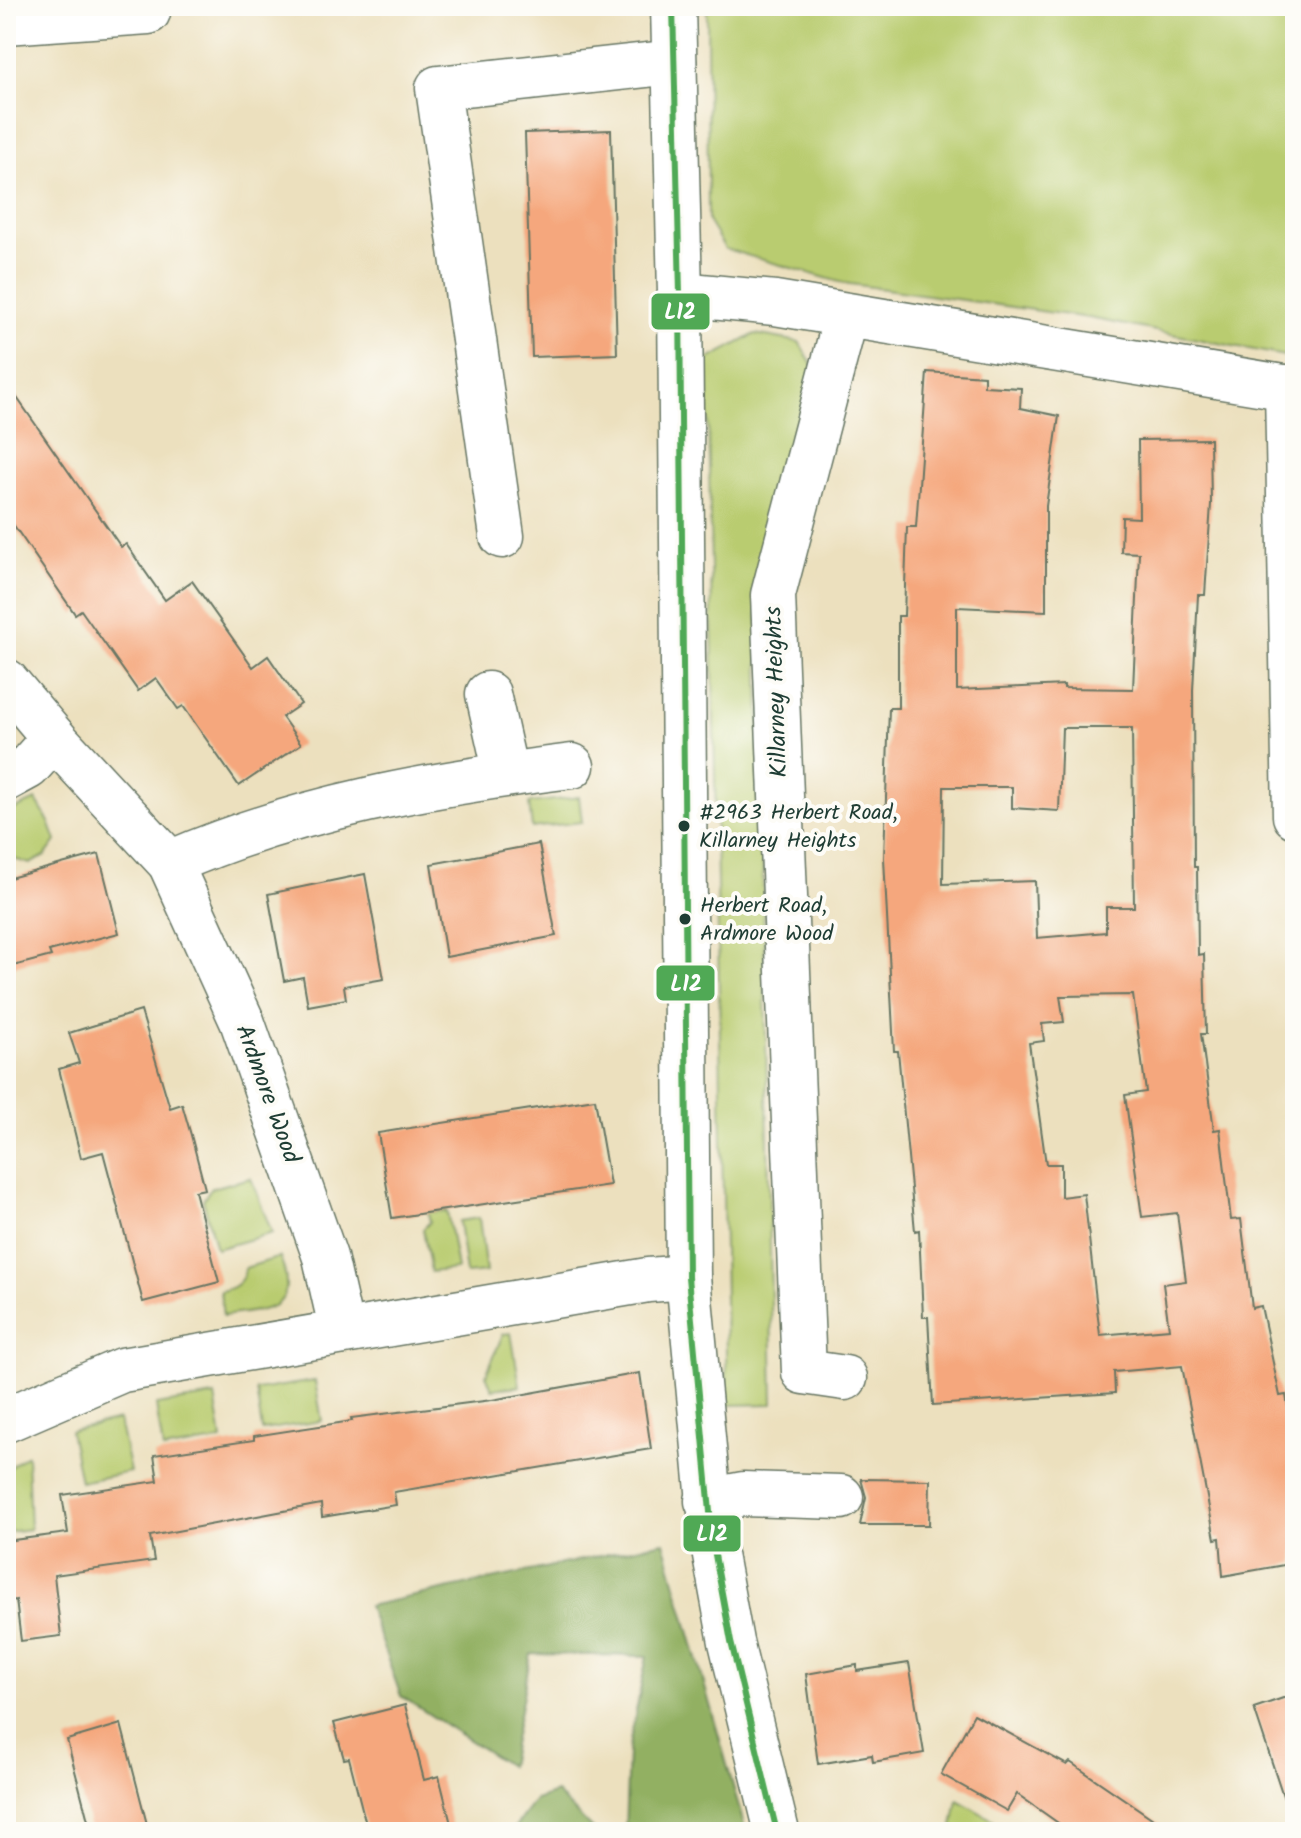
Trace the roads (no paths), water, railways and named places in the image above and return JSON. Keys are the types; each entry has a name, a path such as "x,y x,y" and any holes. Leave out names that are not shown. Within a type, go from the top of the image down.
{"street":[{"path":"673,6 680,294 688,1277 707,1501 731,1642 777,1832"},
{"path":"6,22 148,12"},
{"path":"502,536 438,88 674,62"},
{"path":"680,294 846,316 1291,388 1295,816"},
{"name":"Killarney Heights","path":"845,1378 804,1372 773,595 846,316"},
{"name":"Ardmore Wood","path":"6,681 54,738 170,863 242,1021 325,1257 342,1332"},
{"path":"488,694 506,774"},
{"path":"6,779 28,767 54,738"},
{"path":"170,863 233,835 356,800 572,766"},
{"path":"6,1420 122,1370 648,1280 688,1277"},
{"path":"707,1501 743,1494 841,1497"}],"place":[{"name":"#2963 Herbert Road, Killarney Heights","path":"684,826"},
{"name":"Herbert Road, Ardmore Wood","path":"685,919"}]}
